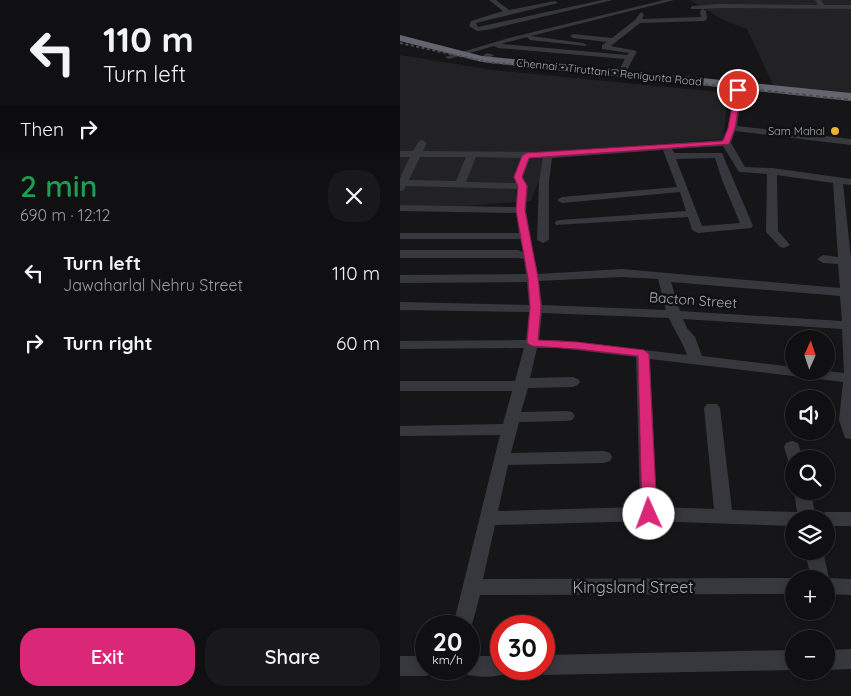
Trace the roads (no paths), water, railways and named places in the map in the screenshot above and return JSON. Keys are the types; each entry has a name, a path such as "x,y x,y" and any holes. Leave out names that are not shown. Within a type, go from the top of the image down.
{"highway":[{"name":"Chennai - Tiruttani - Renigunta Road","path":"400,38 453,55 487,57 621,74 851,97"},
{"name":"Chennai - Tiruttani - Renigunta Road","path":"400,45 533,68 851,101"}],"street":[{"path":"492,0 508,12"},
{"path":"582,0 508,12 473,22 472,26 477,29 487,28 610,0"},
{"path":"496,32 641,0"},
{"path":"818,0 822,7"},
{"path":"453,55 596,18 672,2"},
{"path":"555,3 596,18"},
{"path":"605,47 638,21 700,20 705,17 703,11 688,8 720,6 851,7"},
{"path":"638,21 641,10"},
{"path":"641,10 656,12"},
{"path":"487,28 511,39"},
{"path":"542,32 612,40"},
{"path":"519,37 633,51 621,74"},
{"path":"490,45 628,58"},
{"path":"726,143 732,128 738,90"},
{"path":"732,128 851,142"},
{"path":"422,143 417,154 404,172 401,186 522,186"},
{"path":"400,154 548,156 661,146 726,143"},
{"path":"726,143 742,170 772,171 851,182"},
{"path":"661,146 671,156 698,230 747,226 718,155 671,156"},
{"path":"661,146 693,236"},
{"path":"460,185 472,155"},
{"path":"466,615 502,459 532,343 536,307 530,258 527,256 524,236 521,210 522,186 518,177 526,156"},
{"path":"543,240 544,181 548,156"},
{"path":"772,171 772,232 784,245"},
{"path":"838,180 846,228 848,262 851,378 850,425"},
{"path":"562,200 677,190"},
{"path":"400,208 521,210"},
{"path":"560,223 686,214"},
{"path":"400,236 524,236"},
{"path":"400,254 527,256"},
{"path":"823,259 848,262"},
{"path":"400,279 533,278 632,273 661,275 665,278 849,293"},
{"path":"665,278 674,314 681,330 688,337 696,360"},
{"path":"400,306 536,307"},
{"name":"Bacton Street","path":"536,307 674,314 850,330"},
{"path":"400,344 532,343 577,345 851,378"},
{"path":"644,354 649,514"},
{"path":"400,386 573,382"},
{"path":"712,408 724,516"},
{"path":"400,431 511,423 567,416"},
{"path":"502,459 604,457"},
{"path":"488,518 649,514 785,518"},
{"path":"835,519 851,520"},
{"name":"Kingsland Street","path":"472,587 785,586"},
{"path":"835,587 850,589"},
{"path":"835,660 851,659"},
{"path":"555,665 785,660"},
{"path":"400,666 415,666"}],"railway":[{"path":"400,43 487,62 654,79"},
{"path":"642,78 851,100"}],"place":[{"name":"Sam Mahal","path":"835,131"}]}
